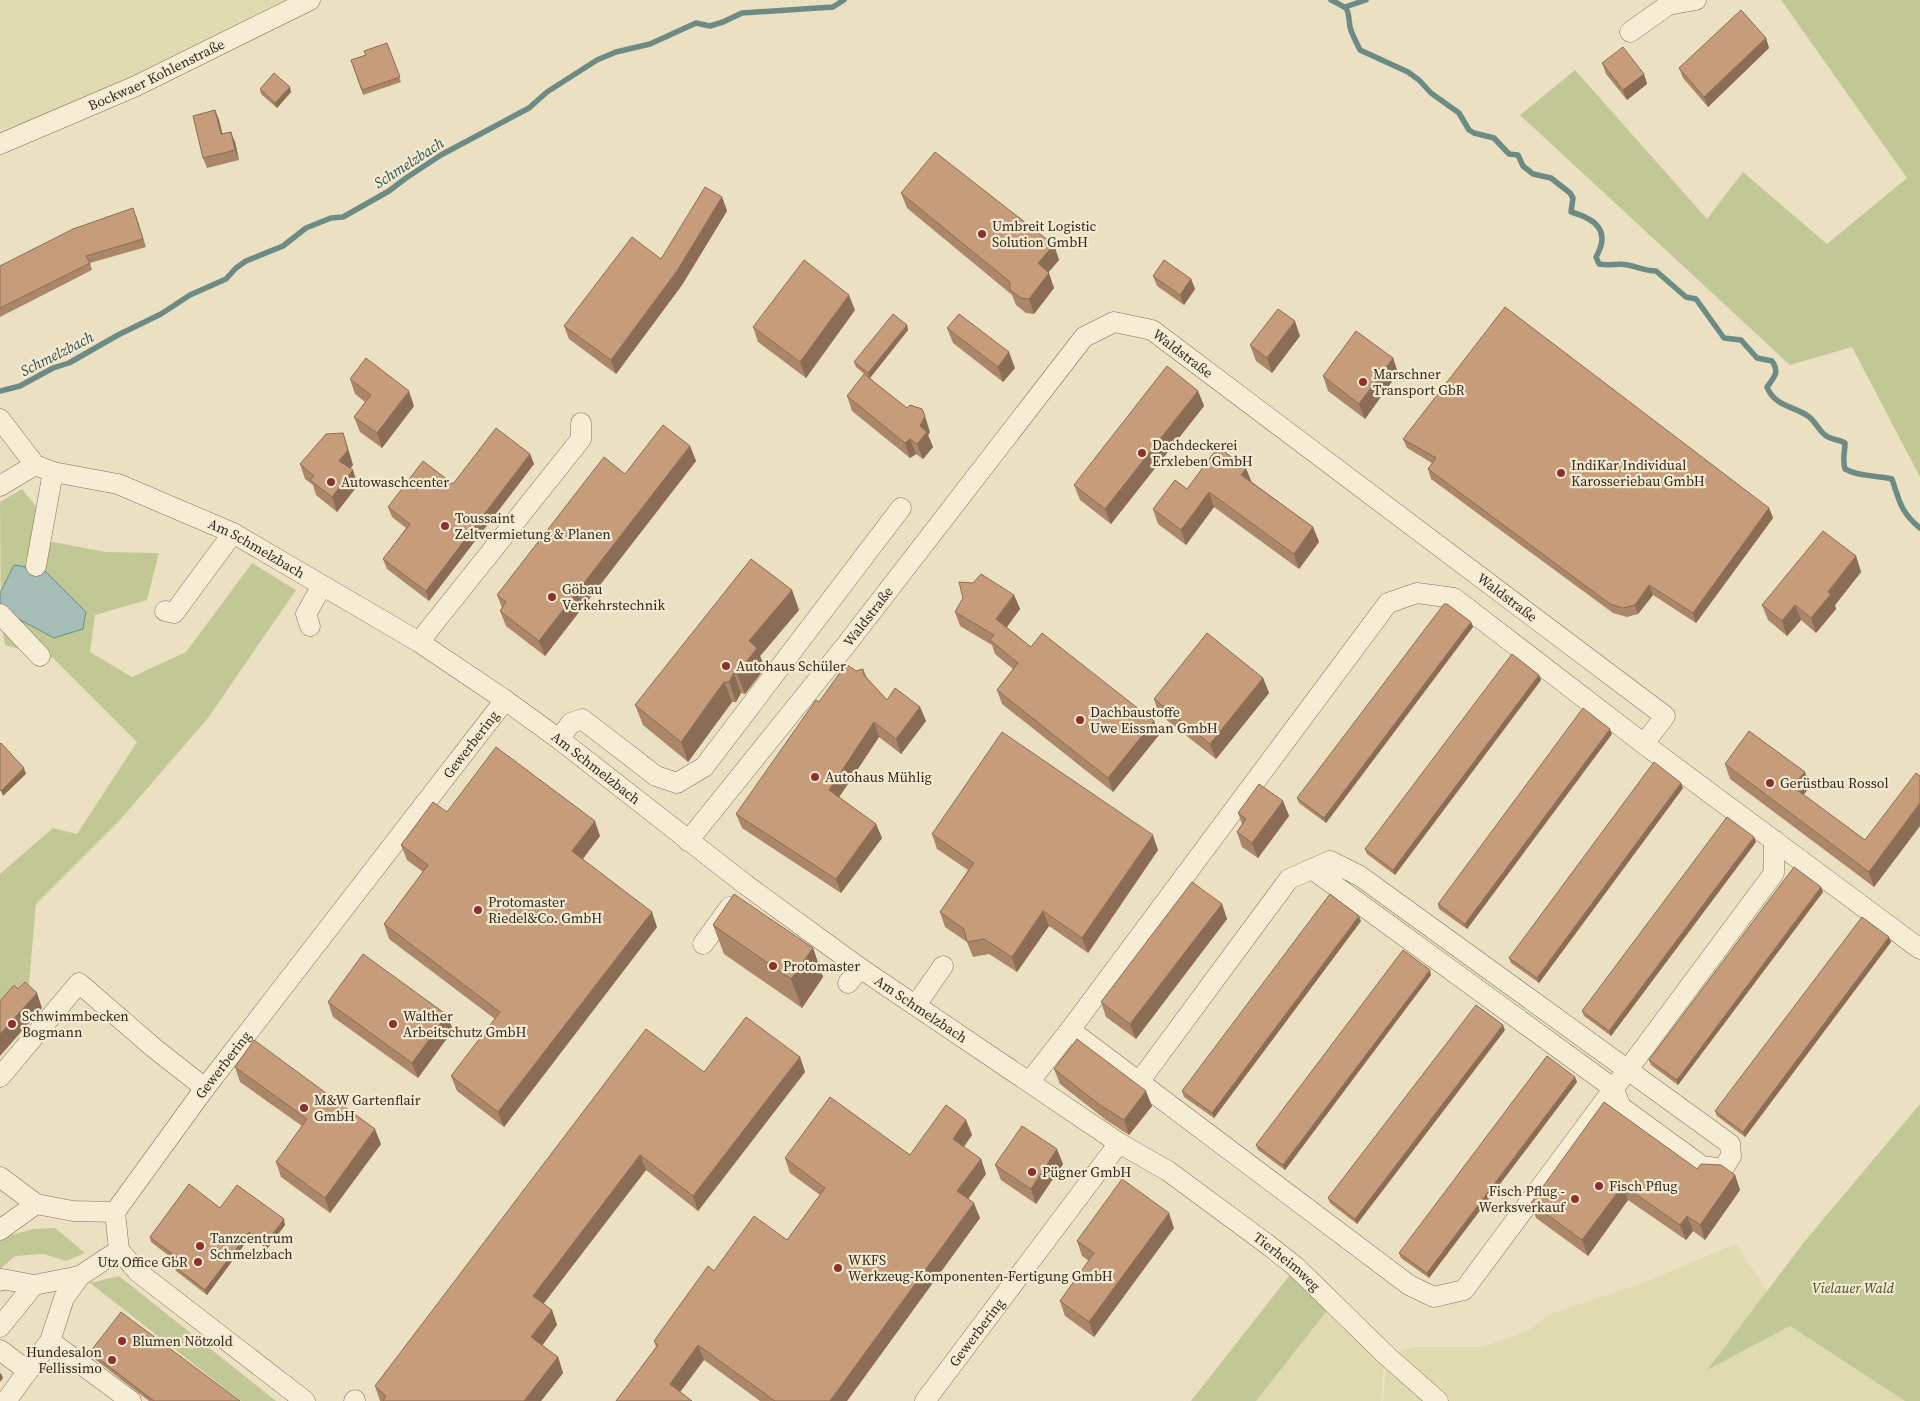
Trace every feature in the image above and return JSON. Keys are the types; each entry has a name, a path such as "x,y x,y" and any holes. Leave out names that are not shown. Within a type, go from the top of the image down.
{"street":[{"name":"Bockwaer Kohlenstraße","path":"0,144 136,86 310,0"},
{"path":"1630,32 1666,2 1696,0"},
{"name":"Waldstraße","path":"688,841 846,645 1084,337 1114,322 1152,330 1665,716 1644,744"},
{"path":"0,419 35,465 0,486"},
{"path":"419,642 581,439 581,423"},
{"name":"Am Schmelzbach","path":"35,465 53,472 118,484 233,533 419,642 559,739 746,885 854,976 916,1005 1119,1143"},
{"path":"36,566 53,472"},
{"path":"559,739 570,723 582,719 656,776 677,782 704,768 901,508"},
{"path":"165,611 174,613 233,533"},
{"path":"310,626 306,614 322,586"},
{"path":"1030,1082 1388,603 1417,593 1454,598 1644,744 1920,949"},
{"path":"0,614 40,656"},
{"name":"Gewerbering","path":"115,1212 205,1088 505,700"},
{"path":"1070,1030 1409,1285 1434,1297 1464,1290 1627,1068 1774,873 1774,840"},
{"path":"1139,1082 1289,879 1330,861 1360,876 1730,1144 1731,1156 1723,1169 1702,1166 1687,1156 1621,1107 1613,1088 1312,869"},
{"path":"703,944 746,885"},
{"path":"916,1005 943,966"},
{"path":"0,1077 79,983 154,1048 205,1088"},
{"name":"Gewerbering","path":"925,1401 1119,1143"},
{"name":"Tierheimweg","path":"1119,1143 1168,1171 1296,1268 1383,1352 1438,1401"},
{"path":"0,1176 36,1204 73,1211 115,1212 119,1250 138,1272 305,1401"},
{"path":"0,1230 36,1204"},
{"path":"6,1401 50,1341 64,1298 80,1276 119,1250"},
{"path":"0,1281 2,1279 34,1285 80,1276"},
{"path":"0,1327 34,1285"},
{"path":"50,1341 131,1401"},
{"path":"0,1350 28,1371"}],"shaded area":[{"path":"0,0 291,0 84,101 0,130"},
{"path":"1736,1244 1790,1326 1905,1401 1383,1401 1387,1356 1413,1347 1483,1347 1529,1330 1550,1314 1637,1285"},
{"path":"1333,1303 1384,1361 1381,1401 1256,1401"}],"green space":[{"path":"1781,0 1920,0 1920,477 1852,347 1790,365 1520,115 1575,70 1707,219 1743,172 1827,244 1907,178"},
{"path":"22,489 38,509 37,539 106,552 159,553 147,600 95,615 90,652 132,677 186,652 252,563 296,590 208,718 119,821 36,904 28,995 0,1019 0,874 53,828 77,834 137,742 53,658 5,645 1,621 0,502"},
{"name":"Vielauer Wald","path":"1920,1104 1920,1401 1905,1401 1790,1326 1707,1370 1805,1241"},
{"path":"55,1228 85,1253 66,1261 44,1254 15,1256 0,1269 0,1238 33,1229"},
{"path":"1296,1267 1333,1303 1256,1401 1191,1401"},
{"path":"119,1276 276,1401 241,1401 90,1283"}],"water":[{"path":"14,565 44,570 86,612 83,629 54,638 0,607 0,593"}],"building":[{"path":"1741,10 1766,38 1704,97 1679,68"},
{"path":"387,43 400,77 362,90 351,60 366,55 364,51"},
{"path":"1623,47 1644,74 1623,90 1602,63"},
{"path":"274,73 290,87 275,103 260,89"},
{"path":"215,110 221,134 231,132 235,150 203,158 193,116"},
{"name":"Umbreit Logistic Solution GmbH","path":"935,152 1054,245 1038,263 1049,273 1029,299 1021,298 1010,290 1010,282 901,193"},
{"path":"705,187 722,197 677,271 611,360 564,326 632,237 661,259"},
{"path":"133,208 143,239 86,256 90,263 0,308 0,266 73,229"},
{"path":"804,260 849,295 800,362 753,327"},
{"path":"1164,260 1191,279 1180,295 1153,276"},
{"name":"IndiKar Individual Karosseriebau GmbH","path":"1505,307 1769,508 1693,613 1649,585 1635,605 1623,608 1610,604 1428,469 1436,458 1403,439"},
{"path":"1278,309 1295,321 1267,358 1250,345"},
{"path":"893,314 907,325 868,373 854,362"},
{"path":"959,314 1009,352 998,367 947,328"},
{"path":"1356,331 1393,358 1359,404 1323,376"},
{"path":"366,358 409,391 377,433 354,417 371,395 350,379"},
{"name":"Dachdeckerei Erxleben GmbH","path":"1167,366 1198,391 1105,509 1074,485"},
{"path":"864,374 907,408 910,405 922,409 925,416 920,426 927,432 917,444 910,439 905,443 847,396"},
{"path":"663,425 690,446 539,641 500,611 506,602 497,595 604,457 625,474"},
{"name":"Toussaint Zeltvermietung & Planen","path":"496,428 530,454 426,591 383,559 410,524 388,507 423,461 453,484"},
{"path":"343,433 348,450 339,461 353,470 332,497 310,480 314,476 300,464 326,434"},
{"path":"1218,447 1246,468 1241,475 1313,527 1294,554 1209,492 1181,530 1153,509 1175,480 1187,489"},
{"path":"1823,531 1856,556 1828,592 1831,594 1811,618 1795,605 1782,621 1762,605"},
{"name":"Autohaus Schüler","path":"751,559 792,590 749,641 757,648 737,674 734,673 729,682 724,682 681,742 635,705"},
{"name":"Dachbaustoffe Uwe Eissman GmbH","path":"981,574 1014,595 996,619 1031,647 1042,633 1154,721 1108,778 997,690 1018,663 990,640 994,635 955,612 963,598 959,582 973,583"},
{"path":"1444,604 1447,604 1471,622 1324,818 1297,798"},
{"path":"1207,633 1263,678 1210,744 1154,699"},
{"path":"1512,654 1539,675 1393,870 1365,849"},
{"name":"Autohaus Mühlig","path":"846,664 856,671 863,669 864,675 887,700 895,688 920,707 896,739 874,722 829,790 876,824 836,879 736,814 816,700 819,702"},
{"path":"1583,708 1610,729 1465,924 1438,904"},
{"path":"1749,731 1805,772 1792,786 1865,840 1916,773 1920,776 1920,803 1869,872 1725,764"},
{"path":"1002,732 1153,835 1082,938 1043,911 1012,957 984,939 967,942 964,929 940,912 974,863 932,834"},
{"path":"0,744 24,768 1,791"},
{"path":"496,747 595,821 572,851 652,912 498,1112 451,1076 500,1012 384,924 428,865 401,845 433,802 447,812"},
{"path":"1654,762 1681,783 1537,978 1509,958"},
{"path":"1259,784 1283,801 1252,843 1237,832 1246,819 1238,813"},
{"path":"1727,817 1754,837 1609,1031 1582,1011"},
{"path":"1794,867 1821,887 1677,1080 1649,1060"},
{"path":"1192,882 1222,904 1130,1024 1101,1002"},
{"path":"734,894 813,948 791,979 713,925"},
{"path":"1330,894 1359,916 1212,1113 1182,1091"},
{"path":"1862,917 1889,937 1743,1132 1715,1111"},
{"path":"1403,950 1430,970 1283,1165 1256,1145"},
{"name":"Walther Arbeitschutz GmbH","path":"363,954 447,1015 412,1063 328,1002"},
{"path":"25,982 37,993 0,1034 0,1001 14,985 18,989"},
{"path":"1476,1005 1503,1025 1355,1219 1328,1198"},
{"path":"746,1017 800,1057 693,1196 640,1155 533,1296 552,1310 531,1337 558,1357 524,1401 383,1401 386,1396 375,1386 646,1029 704,1072"},
{"path":"1077,1039 1146,1091 1124,1120 1100,1105 1054,1069"},
{"name":"M&W Gartenflair GmbH","path":"254,1040 375,1129 325,1198 276,1162 307,1119 235,1067"},
{"path":"1547,1056 1575,1077 1427,1273 1399,1253"},
{"name":"WKFS Werkzeug-Komponenten-Fertigung GmbH","path":"830,1097 910,1155 946,1105 966,1120 953,1139 981,1159 957,1191 974,1203 830,1401 775,1401 698,1345 670,1384 692,1401 616,1401 658,1345 654,1341 708,1266 714,1271 754,1216 787,1240 825,1188 785,1158"},
{"path":"1604,1102 1697,1169 1701,1164 1721,1165 1735,1175 1700,1225 1687,1216 1680,1225 1623,1185 1582,1240 1531,1203"},
{"path":"1022,1126 1057,1149 1031,1189 995,1165"},
{"path":"1122,1179 1169,1213 1089,1322 1060,1301 1094,1253 1077,1241"},
{"name":"Tanzcentrum Schmelzbach","path":"189,1184 220,1208 237,1185 284,1219 265,1244 249,1232 205,1290 174,1266 179,1259 150,1237"},
{"path":"121,1312 240,1401 154,1401 90,1352"}],"waterway":[{"name":"Schmelzbach","path":"0,391 20,386 53,368 69,363 118,335 161,314 190,295 226,279 246,261 283,246 306,228 331,218 343,217 389,191 441,155 529,108 547,92 597,60 616,52 650,44 696,23 710,26 742,13 833,7 844,0"},
{"name":"Schmelzbach","path":"1331,0 1347,10 1350,27 1360,50 1408,72 1419,80 1431,93 1459,113 1469,130 1494,138 1509,154 1518,155 1523,166 1533,174 1551,178 1570,193 1573,198 1571,212 1594,222 1601,233 1602,240 1596,257 1599,264 1624,264 1656,271 1686,297 1696,299 1724,338 1741,340 1757,358 1772,361 1776,372 1767,387 1770,394 1785,405 1808,416 1826,436 1845,443 1845,469 1862,475 1892,479 1905,511 1920,528"},
{"path":"1345,7 1366,0"}],"place":[{"name":"Umbreit Logistic Solution GmbH","path":"982,234"},
{"name":"Marschner Transport GbR","path":"1363,382"},
{"name":"Dachdeckerei Erxleben GmbH","path":"1142,453"},
{"name":"IndiKar Individual Karosseriebau GmbH","path":"1561,473"},
{"name":"Autowaschcenter","path":"331,482"},
{"name":"Toussaint Zeltvermietung & Planen","path":"445,526"},
{"name":"Göbau Verkehrstechnik","path":"552,597"},
{"name":"Autohaus Schüler","path":"726,666"},
{"name":"Dachbaustoffe Uwe Eissman GmbH","path":"1080,720"},
{"name":"Autohaus Mühlig","path":"815,777"},
{"name":"Gerüstbau Rossol","path":"1770,783"},
{"name":"Protomaster Riedel&Co. GmbH","path":"478,910"},
{"name":"Protomaster","path":"773,966"},
{"name":"Schwimmbecken Bogmann","path":"12,1024"},
{"name":"Walther Arbeitschutz GmbH","path":"393,1024"},
{"name":"M&W Gartenflair GmbH","path":"304,1108"},
{"name":"Pügner GmbH","path":"1032,1172"},
{"name":"Fisch Pflug","path":"1599,1186"},
{"name":"Fisch Pflug - Werksverkauf","path":"1575,1199"},
{"name":"Tanzcentrum Schmelzbach","path":"200,1246"},
{"name":"Utz Office GbR","path":"198,1262"},
{"name":"WKFS Werkzeug-Komponenten-Fertigung GmbH","path":"838,1268"},
{"name":"Blumen Nötzold","path":"122,1341"},
{"name":"Hundesalon Fellissimo","path":"112,1360"}]}
